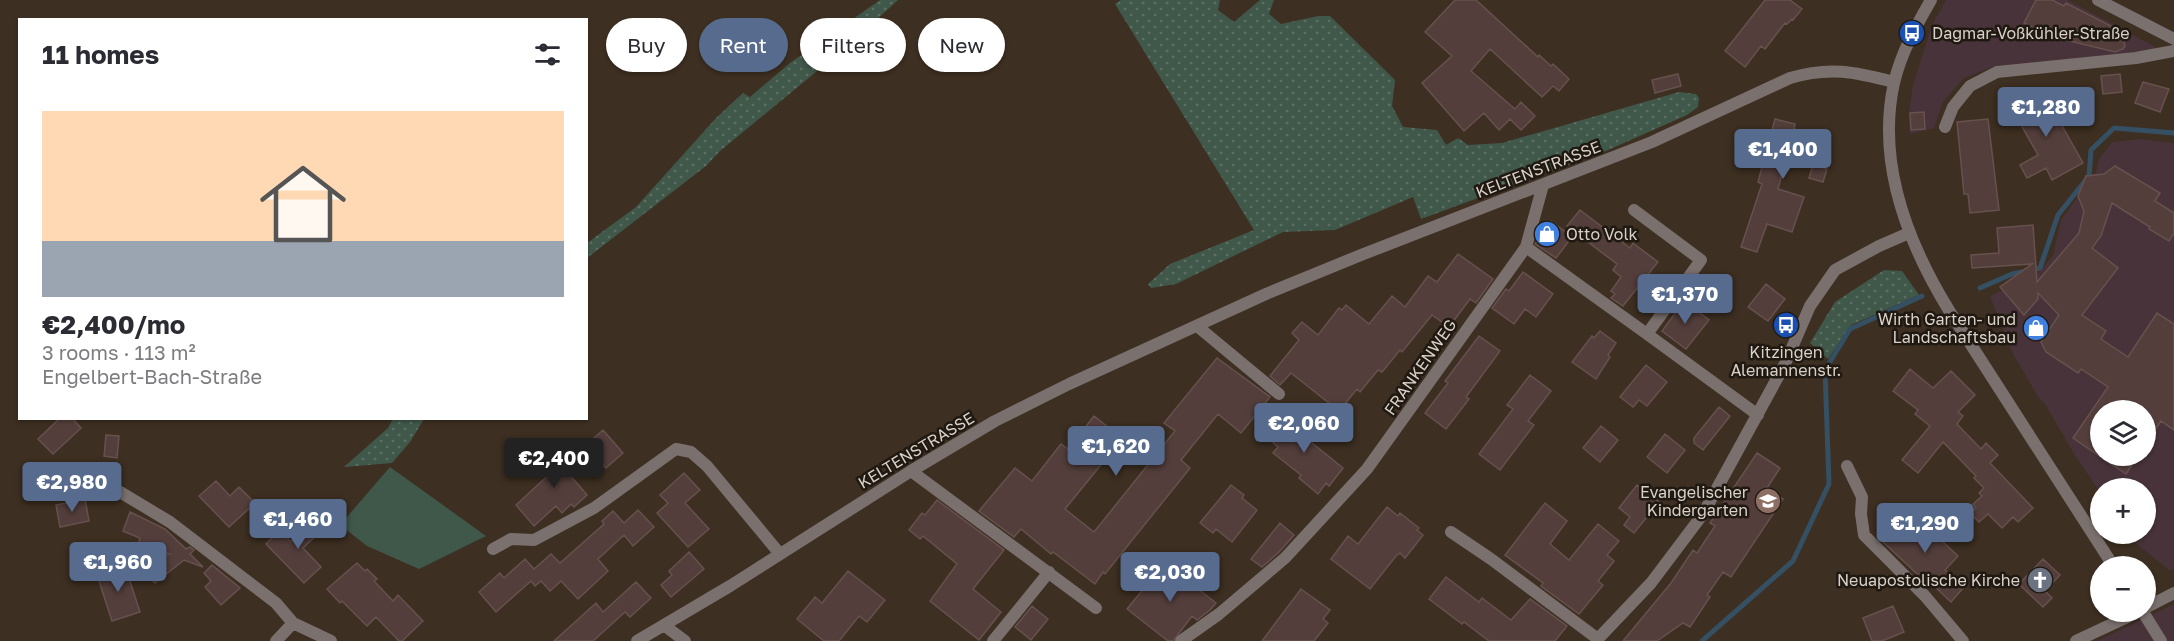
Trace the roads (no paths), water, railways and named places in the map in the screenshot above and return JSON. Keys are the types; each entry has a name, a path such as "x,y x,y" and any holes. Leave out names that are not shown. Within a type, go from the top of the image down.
{"street":[{"path":"1931,0 1912,33 1894,82 1888,140 1895,185 1909,233 1930,280 2107,556"},
{"path":"2098,0 2174,39"},
{"path":"1945,126 1953,107 1970,86 1996,72 2136,58 2174,51"},
{"name":"KELTENSTRASSE","path":"637,641 665,626 911,471 995,422 1068,384 1197,326 1361,255 1652,142 1751,95 1804,74 1834,70 1894,82"},
{"name":"FRANKENWEG","path":"1181,641 1219,614 1286,558 1367,469 1526,247 1543,185"},
{"path":"1634,210 1701,260 1647,334"},
{"path":"1451,532 1491,559 1597,640 1651,583 1703,514 1785,364 1810,306 1835,270 1909,233"},
{"path":"1526,247 1758,415"},
{"path":"1197,326 1279,394"},
{"path":"493,549 511,539 534,540 594,507 676,449 691,452 707,466 780,554"},
{"path":"1847,466 1862,497 1861,514 1864,535 1925,596 1964,641"},
{"path":"911,471 1096,608"},
{"path":"120,492 170,522 276,603 293,623 332,641"},
{"path":"993,641 1049,572"},
{"path":"2156,603 2174,592"},
{"path":"2076,641 2117,622"},
{"path":"2151,622 2161,641"},
{"path":"276,641 293,623"},
{"path":"665,626 685,641"}],"waterway":[{"path":"1980,288 2012,274 2040,268 2058,215 2089,176 2091,150 2114,128 2174,133"},
{"path":"1702,641 1793,561 1829,484 1825,370 1850,329 1922,296"}],"place":[{"name":"Dagmar-Voßkühler-Straße","path":"1912,33"},
{"name":"Otto Volk","path":"1547,234"},
{"name":"Kitzingen Alemannenstr.","path":"1786,325"},
{"name":"Wirth Garten- und Landschaftsbau","path":"2036,328"},
{"name":"Evangelischer Kindergarten","path":"1768,501"},
{"name":"Neuapostolische Kirche","path":"2040,580"}]}
